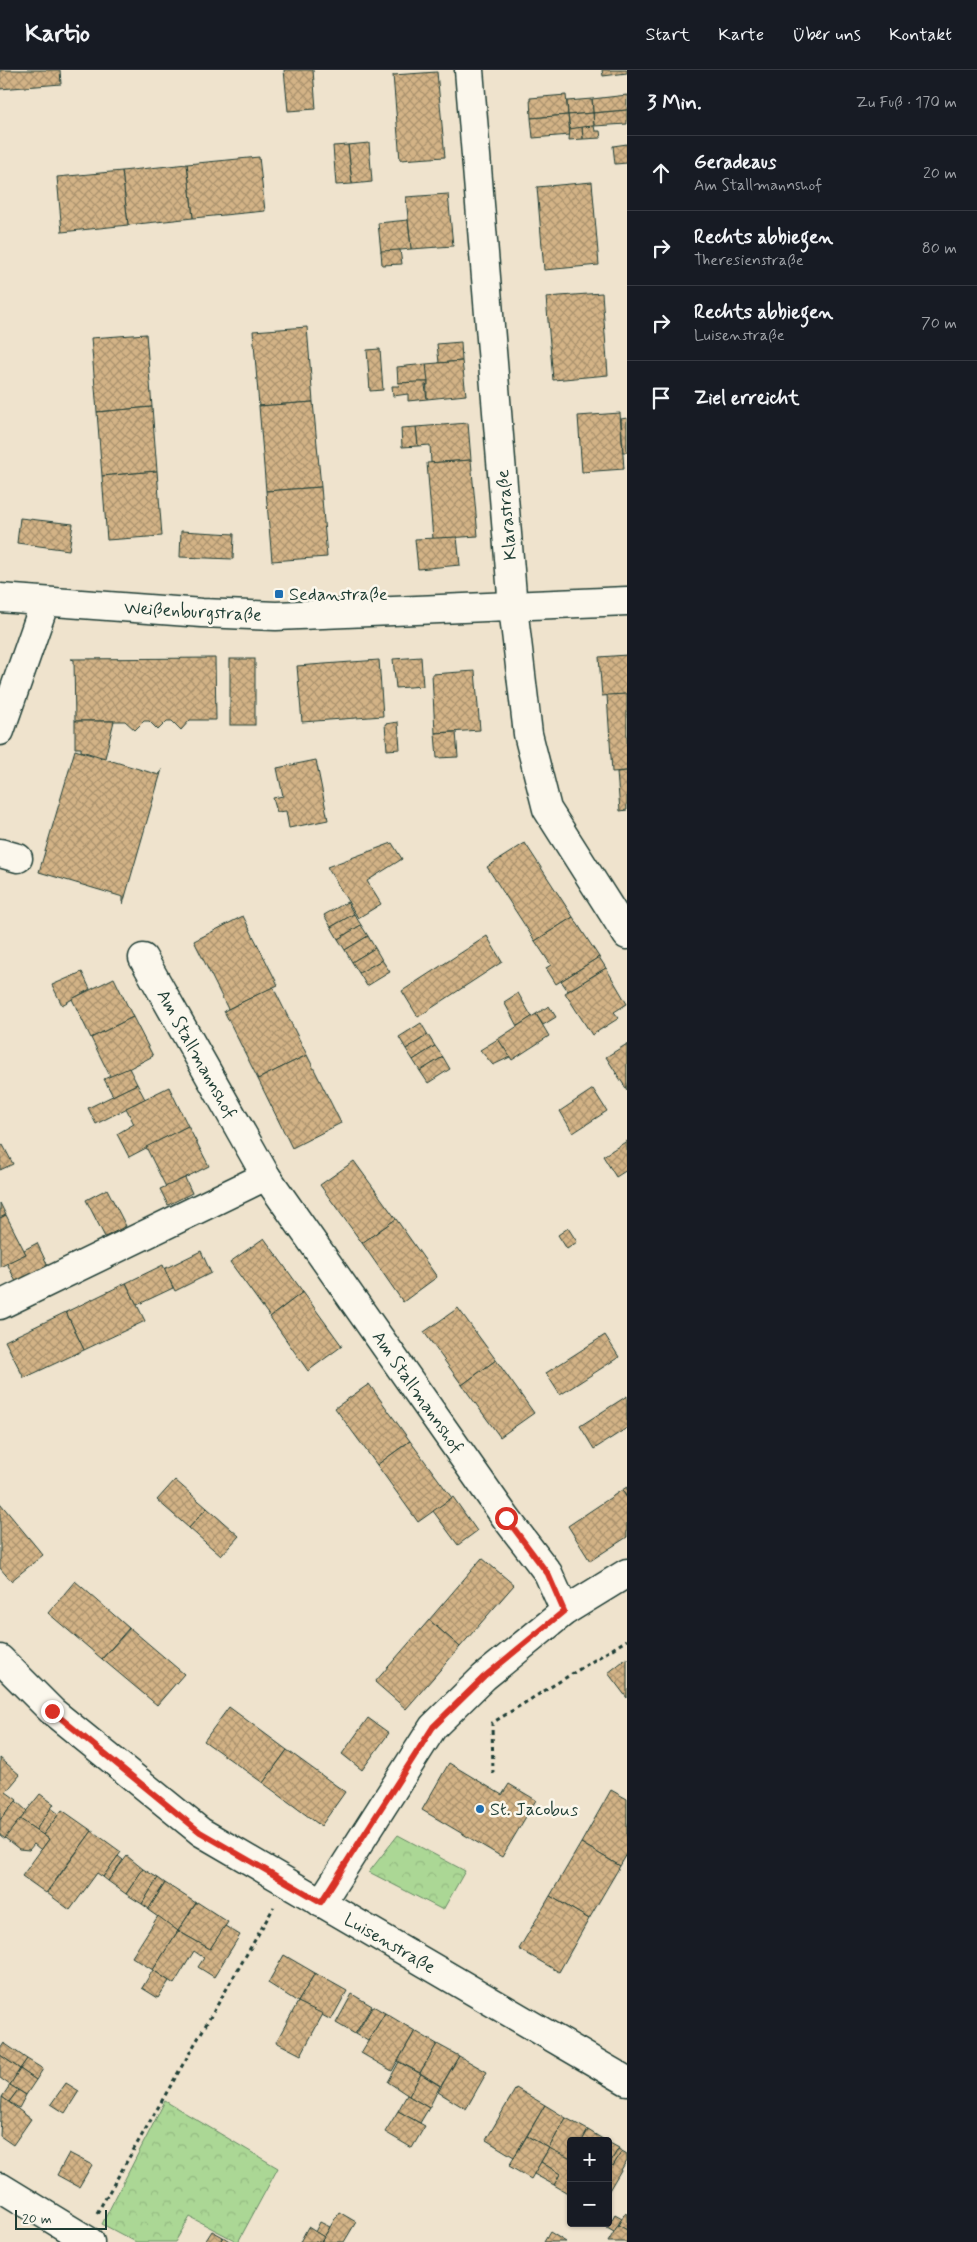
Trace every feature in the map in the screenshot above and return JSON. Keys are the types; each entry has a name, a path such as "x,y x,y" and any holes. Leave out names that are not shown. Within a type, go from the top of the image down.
{"street":[{"name":"Klarastraße","path":"469,70 513,608 528,734 547,809 627,935"},
{"name":"Weißenburgstraße","path":"0,598 202,613 276,616 513,608 627,601"},
{"path":"0,731 45,602"},
{"name":"Am Stallmannshof","path":"143,958 266,1176 506,1518 548,1574 564,1611"},
{"path":"0,1305 266,1176"},
{"path":"321,1902 433,1727 484,1677 564,1611 627,1572"},
{"name":"Luisenstraße","path":"0,1659 52,1711 200,1832 627,2081"},
{"path":"0,2187 86,2240"}],"path":[{"path":"493,1774 492,1723 627,1640"},
{"path":"86,2240 288,1883"}],"green space":[{"path":"398,1835 465,1871 443,1910 369,1872"},
{"path":"165,2101 278,2168 238,2242 190,2217 175,2242 136,2242 102,2224"}],"building":[{"path":"0,70 60,70 61,84 0,89"},
{"path":"284,70 313,70 316,109 288,111"},
{"path":"602,70 627,70 627,73 603,76"},
{"path":"437,72 445,157 400,160 393,75"},
{"path":"566,95 568,115 531,118 530,98"},
{"path":"627,95 627,110 593,113 592,99"},
{"path":"592,99 593,113 568,115 567,101"},
{"path":"627,110 627,124 594,126 593,113"},
{"path":"593,113 594,126 570,129 568,115"},
{"path":"568,115 570,135 533,138 531,118"},
{"path":"594,126 595,131 600,131 601,138 583,139 582,127"},
{"path":"582,127 583,139 569,140 570,129"},
{"path":"369,143 372,182 352,184 348,145"},
{"path":"627,144 627,163 615,164 613,146"},
{"path":"348,145 352,184 336,185 333,146"},
{"path":"259,157 265,211 193,218 187,164"},
{"path":"187,164 193,218 128,225 122,171"},
{"path":"122,171 128,225 62,232 57,177"},
{"path":"592,182 599,265 544,270 537,187"},
{"path":"448,194 453,246 411,249 406,197"},
{"path":"408,220 411,249 381,252 378,223"},
{"path":"400,250 402,264 382,265 381,251"},
{"path":"602,293 608,375 553,380 546,297"},
{"path":"307,327 313,402 259,406 253,331"},
{"path":"146,334 152,407 97,412 91,338"},
{"path":"461,342 462,361 439,363 437,344"},
{"path":"380,349 383,390 370,391 367,350"},
{"path":"462,361 466,395 427,399 426,364"},
{"path":"426,364 428,382 398,383 397,367"},
{"path":"428,382 428,385 425,385 427,399 408,401 408,394 393,396 392,386 399,386 398,383"},
{"path":"313,402 321,487 266,491 259,406"},
{"path":"152,407 157,471 102,476 97,412"},
{"path":"620,413 624,469 582,472 578,416"},
{"path":"627,418 627,452 623,452 621,419"},
{"path":"468,423 471,460 431,463 430,445 418,446 416,427"},
{"path":"416,427 418,446 402,447 401,428"},
{"path":"471,460 478,536 433,539 427,463"},
{"path":"157,471 162,536 107,540 102,476"},
{"path":"321,487 327,557 272,561 266,491"},
{"path":"20,518 73,524 69,550 17,543"},
{"path":"181,531 234,534 233,559 180,557"},
{"path":"457,537 460,565 418,569 415,539"},
{"path":"627,655 627,694 602,696 599,657"},
{"path":"421,657 423,686 396,688 393,659"},
{"path":"215,658 216,720 190,720 181,730 172,721 167,721 158,730 149,721 144,721 135,730 125,721 75,721 74,660 71,659"},
{"path":"230,659 255,659 255,725 230,725"},
{"path":"379,660 383,716 302,722 297,666"},
{"path":"475,671 480,730 435,733 432,674"},
{"path":"627,694 627,771 612,772 607,695"},
{"path":"75,721 114,721 105,758 81,751 81,748 75,748"},
{"path":"398,722 400,749 387,750 385,724"},
{"path":"456,732 458,757 437,758 435,733"},
{"path":"75,750 159,775 162,769 123,904 123,897 39,872"},
{"path":"316,760 328,820 289,828 286,811 277,812 273,798 283,796 277,768"},
{"path":"627,771 627,810 620,811 617,772"},
{"path":"392,843 402,859 367,881 381,904 358,918 327,867"},
{"path":"525,843 573,917 535,941 487,867"},
{"path":"347,902 354,914 331,927 324,915"},
{"path":"354,914 361,925 338,939 331,927"},
{"path":"243,916 278,985 228,1009 194,941"},
{"path":"573,917 599,957 556,984 546,968 551,965 535,941"},
{"path":"361,925 368,936 345,950 338,939"},
{"path":"368,936 375,948 352,962 345,950"},
{"path":"487,936 502,962 418,1017 402,991"},
{"path":"375,948 382,960 359,973 352,962"},
{"path":"599,957 606,968 568,991 561,981"},
{"path":"382,960 390,972 367,986 359,973"},
{"path":"606,968 627,1004 614,1012 619,1018 592,1035 565,993"},
{"path":"82,972 90,989 62,1005 52,985"},
{"path":"114,978 133,1017 91,1038 72,999"},
{"path":"273,987 307,1055 258,1079 224,1011"},
{"path":"518,993 532,1017 517,1026 504,1002"},
{"path":"549,1006 556,1017 543,1025 536,1014"},
{"path":"536,1014 549,1036 512,1060 498,1039"},
{"path":"133,1017 153,1056 111,1078 91,1038"},
{"path":"421,1023 428,1035 406,1049 399,1037"},
{"path":"428,1035 435,1046 413,1060 406,1049"},
{"path":"498,1039 510,1057 493,1065 480,1050"},
{"path":"627,1044 627,1090 606,1057"},
{"path":"435,1046 443,1057 420,1071 413,1060"},
{"path":"307,1055 341,1123 292,1148 258,1079"},
{"path":"443,1057 450,1069 428,1083 420,1071"},
{"path":"129,1068 137,1084 113,1096 104,1079"},
{"path":"137,1084 145,1099 96,1124 88,1108"},
{"path":"169,1087 188,1126 129,1157 117,1134 134,1124 126,1108"},
{"path":"593,1089 607,1111 573,1133 560,1111"},
{"path":"188,1126 209,1166 166,1187 146,1147"},
{"path":"627,1141 627,1170 616,1177 603,1156"},
{"path":"3,1145 13,1164 0,1170 0,1147"},
{"path":"354,1161 396,1219 362,1243 320,1185"},
{"path":"185,1178 192,1193 168,1205 160,1189"},
{"path":"107,1189 126,1226 105,1237 86,1200"},
{"path":"0,1203 6,1215 0,1218"},
{"path":"6,1215 26,1254 0,1267 0,1218"},
{"path":"396,1219 437,1277 403,1302 362,1243"},
{"path":"568,1228 577,1242 567,1249 558,1235"},
{"path":"264,1238 303,1292 270,1317 230,1262"},
{"path":"37,1243 48,1266 16,1282 7,1263 26,1254 24,1250"},
{"path":"201,1251 211,1273 175,1291 164,1269"},
{"path":"163,1265 173,1288 137,1305 126,1283"},
{"path":"126,1283 145,1321 84,1350 66,1312"},
{"path":"303,1292 342,1346 308,1371 270,1317"},
{"path":"458,1308 496,1360 462,1385 424,1332"},
{"path":"66,1312 84,1350 24,1378 5,1341"},
{"path":"605,1335 619,1357 560,1395 546,1373"},
{"path":"496,1360 534,1413 500,1437 462,1385"},
{"path":"369,1384 410,1441 377,1465 335,1408"},
{"path":"627,1396 627,1428 594,1449 580,1426"},
{"path":"410,1441 452,1498 418,1522 377,1465"},
{"path":"175,1480 207,1508 189,1528 157,1500"},
{"path":"627,1487 627,1498 622,1490"},
{"path":"622,1490 627,1498 627,1537 590,1561 568,1526"},
{"path":"453,1497 477,1531 458,1545 433,1511"},
{"path":"0,1503 43,1555 11,1581 0,1568"},
{"path":"207,1508 239,1536 221,1556 189,1528"},
{"path":"482,1558 514,1585 460,1647 429,1620"},
{"path":"75,1581 129,1628 102,1659 48,1613"},
{"path":"429,1620 460,1647 406,1709 375,1682"},
{"path":"130,1628 184,1674 157,1705 102,1659"},
{"path":"627,1658 627,1698 608,1673"},
{"path":"229,1707 287,1750 263,1783 204,1741"},
{"path":"368,1718 389,1733 362,1770 342,1754"},
{"path":"287,1750 345,1792 321,1826 263,1783"},
{"path":"0,1758 20,1775 6,1792 17,1800 0,1820"},
{"path":"449,1763 502,1795 509,1784 536,1800 502,1857 422,1810"},
{"path":"611,1790 627,1799 627,1854 620,1866 581,1843"},
{"path":"40,1794 54,1804 36,1830 20,1819"},
{"path":"16,1801 27,1811 5,1839 0,1835 0,1820"},
{"path":"51,1808 59,1814 43,1835 36,1830"},
{"path":"62,1810 92,1831 46,1893 22,1876 49,1839 43,1835"},
{"path":"20,1819 49,1839 41,1850 34,1844 29,1850 19,1849 5,1838"},
{"path":"92,1831 121,1852 103,1877 97,1873 70,1910 47,1893"},
{"path":"581,1843 620,1866 589,1919 550,1896"},
{"path":"118,1856 123,1860 108,1881 103,1877"},
{"path":"127,1856 143,1869 126,1894 108,1881"},
{"path":"143,1869 158,1878 142,1904 126,1894"},
{"path":"158,1878 165,1883 149,1909 142,1904"},
{"path":"165,1883 196,1903 178,1931 148,1910"},
{"path":"550,1896 589,1919 559,1972 519,1949"},
{"path":"197,1902 228,1922 210,1949 178,1931"},
{"path":"158,1916 178,1931 153,1970 132,1957"},
{"path":"225,1926 240,1935 214,1977 198,1967 204,1958 194,1951 174,1984 153,1970 178,1931 210,1949"},
{"path":"284,1955 315,1973 298,2002 268,1983"},
{"path":"153,1970 169,1981 158,1998 142,1988"},
{"path":"315,1973 347,1991 331,2020 298,2002"},
{"path":"352,1994 372,2006 355,2034 336,2023"},
{"path":"298,2002 323,2014 301,2055 276,2042"},
{"path":"373,2006 385,2013 368,2041 356,2034"},
{"path":"385,2013 415,2031 392,2071 361,2053"},
{"path":"415,2031 437,2044 420,2073 398,2061"},
{"path":"4,2043 27,2059 20,2069 0,2055 0,2049"},
{"path":"437,2044 459,2056 441,2086 420,2073"},
{"path":"0,2055 20,2069 10,2085 0,2078"},
{"path":"459,2056 487,2072 466,2109 438,2092"},
{"path":"27,2059 43,2069 36,2080 20,2069"},
{"path":"399,2062 421,2074 409,2096 388,2082"},
{"path":"20,2069 36,2080 26,2095 10,2085"},
{"path":"421,2074 440,2086 429,2108 409,2096"},
{"path":"66,2083 79,2091 65,2113 51,2104"},
{"path":"10,2085 18,2090 9,2102 2,2097"},
{"path":"516,2088 545,2105 514,2157 486,2140"},
{"path":"18,2090 26,2095 19,2108 9,2102"},
{"path":"407,2095 429,2108 420,2123 398,2111"},
{"path":"2,2097 31,2119 13,2145 0,2136"},
{"path":"545,2105 566,2118 549,2148 527,2136"},
{"path":"398,2111 425,2126 412,2148 385,2132"},
{"path":"566,2118 588,2130 584,2137 567,2137 567,2159 549,2148"},
{"path":"588,2130 599,2137 584,2137"},
{"path":"527,2136 549,2148 531,2179 509,2166"},
{"path":"612,2144 619,2148 612,2159"},
{"path":"549,2148 567,2157 567,2193 554,2185 560,2174 541,2162"},
{"path":"618,2149 622,2151 613,2166 612,2160"},
{"path":"622,2151 627,2154 627,2160 612,2185 612,2165"},
{"path":"69,2153 92,2165 79,2187 57,2175"},
{"path":"541,2162 560,2174 554,2185 534,2174"},
{"path":"339,2212 356,2222 344,2242 321,2242"},
{"path":"625,2213 627,2214 627,2230 618,2225"},
{"path":"615,2214 622,2218 614,2232 607,2228 612,2227 612,2219"},
{"path":"320,2222 330,2227 324,2237 315,2232"},
{"path":"618,2225 627,2230 627,2242 608,2242"},
{"path":"308,2227 324,2237 321,2242 300,2242"},
{"path":"212,2231 223,2237 220,2242 205,2242"},
{"path":"550,2232 566,2242 544,2242"},
{"path":"223,2237 231,2242 220,2242"}],"place":[{"name":"Sedanstraße","path":"279,594"},
{"name":"St. Jacobus","path":"480,1809"}],"route":[{"path":"52,1711 200,1832 321,1902 433,1727 484,1677 564,1611 548,1574 506,1518"}]}
